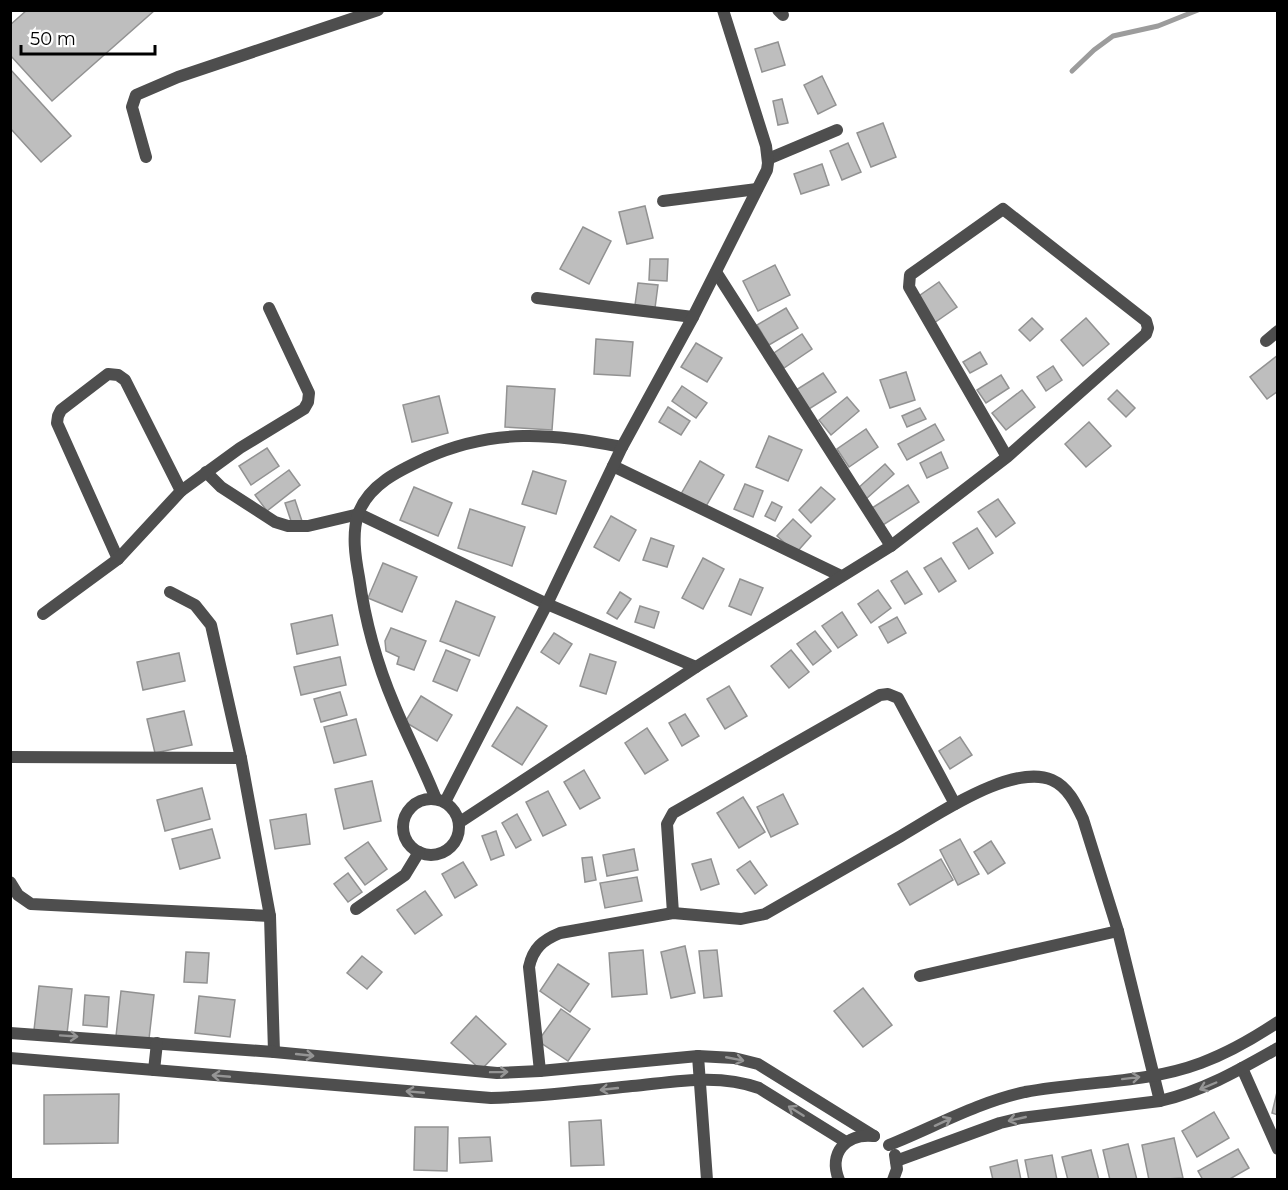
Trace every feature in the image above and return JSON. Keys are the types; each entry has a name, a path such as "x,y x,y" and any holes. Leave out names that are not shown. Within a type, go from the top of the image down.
{"street":[{"path":"146,157 132,107 136,95 178,77 378,10"},
{"path":"440,800 547,604 622,447 693,317 766,170 768,159 766,146 723,10"},
{"path":"768,159 837,130"},
{"path":"663,201 757,189"},
{"path":"459,822 696,667 891,546 1007,457 1146,334 1148,328 1146,321 1003,209 910,275 908,282 1007,457"},
{"path":"716,272 891,546"},
{"path":"537,298 693,317"},
{"path":"43,614 118,559 181,491 240,448 304,409 309,393 269,308"},
{"path":"1266,341 1278,331"},
{"path":"118,559 57,423 61,410 108,374 118,375 125,380 181,491"},
{"path":"440,800 393,702 369,627 355,552 358,514 367,498 379,484 401,469 467,443 498,437 543,435 575,437 622,447"},
{"path":"613,466 840,576"},
{"path":"206,472 221,486 275,522 288,526 308,526 358,514 547,604 696,667"},
{"path":"170,592 195,605 211,625 241,758 270,916 274,1052"},
{"path":"673,913 667,824 674,813 880,695 888,694 898,698 955,804"},
{"path":"10,757 241,758"},
{"path":"540,1071 529,967 536,948 547,938 560,933 673,913 741,919 765,914 955,804 1013,780 1038,777 1052,780 1065,788 1083,819 1118,931 1160,1101"},
{"path":"427,799 440,800 452,807 459,822 460,831 452,847 436,855 419,852 406,840 403,831 406,814 419,802 427,799"},
{"path":"356,909 405,875 419,852"},
{"path":"10,882 18,895 31,904 270,916"},
{"path":"920,976 1118,931"},
{"path":"889,1145 995,1100 1025,1092 1153,1076 1209,1059 1228,1051 1278,1022"},
{"path":"10,1033 274,1052 470,1072 540,1071 698,1056 734,1058 758,1064 889,1145 896,1161 894,1179"},
{"path":"154,1070 157,1043"},
{"path":"896,1161 1000,1123 1021,1118 1160,1101 1198,1090 1278,1048"},
{"path":"698,1056 706,1179"},
{"path":"10,1058 490,1098 538,1096 699,1080 726,1080 759,1088 846,1142"},
{"path":"1242,1068 1278,1149"},
{"path":"839,1179 835,1165 836,1156 846,1142 854,1137 874,1136"}],"building":[{"path":"27,10 155,10 52,101 10,55 10,25"},
{"path":"778,42 785,65 762,72 755,49"},
{"path":"10,69 71,136 41,162 10,128"},
{"path":"822,76 836,105 818,114 804,85"},
{"path":"782,99 788,123 778,125 773,101"},
{"path":"883,123 896,157 871,167 857,133"},
{"path":"848,143 861,172 842,180 830,151"},
{"path":"822,164 829,185 801,194 794,174"},
{"path":"645,206 653,238 627,244 619,212"},
{"path":"583,227 611,241 589,284 560,269"},
{"path":"650,259 668,259 667,281 649,280"},
{"path":"775,265 790,295 758,311 743,281"},
{"path":"939,282 957,307 934,323 916,298"},
{"path":"638,283 658,285 655,308 635,305"},
{"path":"786,308 798,328 769,345 757,325"},
{"path":"1032,318 1043,329 1030,341 1019,330"},
{"path":"1086,318 1109,344 1083,366 1061,340"},
{"path":"802,334 812,349 784,368 774,353"},
{"path":"596,339 633,342 630,376 594,374"},
{"path":"696,343 722,358 707,382 681,367"},
{"path":"980,352 987,364 970,373 963,362"},
{"path":"1278,355 1278,391 1267,399 1250,377"},
{"path":"1053,366 1062,380 1046,391 1037,377"},
{"path":"906,372 915,400 890,408 880,380"},
{"path":"823,373 836,392 809,409 796,390"},
{"path":"1001,375 1009,388 986,403 977,390"},
{"path":"507,386 555,389 552,430 505,427"},
{"path":"682,386 707,403 696,418 672,401"},
{"path":"1022,390 1035,407 1006,430 992,413"},
{"path":"1117,390 1135,408 1126,417 1108,399"},
{"path":"439,396 448,433 412,442 403,405"},
{"path":"847,397 859,411 831,435 819,420"},
{"path":"668,407 690,421 681,435 659,422"},
{"path":"920,408 926,419 907,427 902,416"},
{"path":"1089,422 1111,446 1086,467 1065,444"},
{"path":"935,424 944,440 907,460 898,444"},
{"path":"866,429 878,447 849,467 837,449"},
{"path":"769,436 802,450 788,481 756,467"},
{"path":"267,448 279,466 251,485 239,466"},
{"path":"941,452 948,468 927,478 920,463"},
{"path":"700,461 724,475 705,508 681,494"},
{"path":"885,464 894,474 866,499 857,489"},
{"path":"289,470 300,485 267,511 255,495"},
{"path":"533,471 566,481 556,514 522,504"},
{"path":"745,484 763,491 753,517 734,509"},
{"path":"908,485 919,502 883,525 872,508"},
{"path":"414,487 452,503 438,536 400,520"},
{"path":"821,487 835,499 811,523 799,510"},
{"path":"998,499 1015,523 996,537 978,512"},
{"path":"295,500 302,521 292,524 285,503"},
{"path":"772,502 782,507 775,521 765,516"},
{"path":"470,509 525,527 512,566 458,548"},
{"path":"611,516 636,530 619,561 594,547"},
{"path":"793,519 811,536 796,553 777,536"},
{"path":"977,528 993,553 969,569 953,543"},
{"path":"651,538 674,546 667,567 643,560"},
{"path":"703,558 724,569 703,609 682,598"},
{"path":"941,558 956,581 939,592 924,568"},
{"path":"383,563 417,577 402,612 368,598"},
{"path":"907,571 922,594 905,604 891,581"},
{"path":"740,579 763,588 751,615 729,606"},
{"path":"878,590 891,608 871,623 858,604"},
{"path":"620,592 631,599 617,619 607,613"},
{"path":"456,601 495,617 479,656 440,641"},
{"path":"640,606 659,612 654,628 635,622"},
{"path":"842,612 857,635 838,648 822,626"},
{"path":"332,615 338,645 297,654 291,624"},
{"path":"897,617 906,633 888,643 879,627"},
{"path":"391,628 426,641 414,670 397,664 399,657 386,651 385,641"},
{"path":"815,631 831,651 813,665 797,644"},
{"path":"554,633 572,644 559,664 541,652"},
{"path":"446,650 470,660 457,691 433,681"},
{"path":"791,650 809,672 789,688 771,666"},
{"path":"179,653 185,681 143,690 137,662"},
{"path":"590,654 616,662 606,694 580,686"},
{"path":"340,657 346,685 301,695 294,667"},
{"path":"729,686 747,716 725,729 707,699"},
{"path":"340,692 347,715 321,722 314,699"},
{"path":"421,696 452,715 437,741 405,722"},
{"path":"517,707 547,726 522,765 492,746"},
{"path":"184,711 192,745 155,753 147,719"},
{"path":"685,714 699,736 682,746 669,723"},
{"path":"356,719 366,755 334,763 324,727"},
{"path":"647,728 668,760 645,774 625,743"},
{"path":"960,737 972,755 950,769 939,751"},
{"path":"584,770 600,798 580,809 564,782"},
{"path":"372,781 381,821 344,829 335,789"},
{"path":"202,788 210,819 165,831 157,800"},
{"path":"548,791 566,825 543,836 526,802"},
{"path":"783,794 798,824 771,837 757,807"},
{"path":"743,797 765,832 739,848 717,813"},
{"path":"306,814 310,844 275,849 270,820"},
{"path":"517,814 531,840 516,848 502,823"},
{"path":"212,829 220,858 180,869 172,839"},
{"path":"496,831 504,855 491,860 482,836"},
{"path":"960,839 979,874 958,885 940,850"},
{"path":"991,841 1005,863 988,874 974,852"},
{"path":"368,842 387,869 365,885 345,858"},
{"path":"634,849 638,870 607,876 603,855"},
{"path":"592,857 596,880 585,882 582,858"},
{"path":"711,859 719,884 701,890 692,864"},
{"path":"941,859 953,880 910,905 898,884"},
{"path":"750,861 767,885 755,894 737,870"},
{"path":"463,862 477,885 455,898 442,874"},
{"path":"348,873 362,892 348,902 334,884"},
{"path":"637,877 642,901 605,908 600,883"},
{"path":"425,891 442,915 415,934 397,910"},
{"path":"685,946 695,993 671,998 661,952"},
{"path":"643,950 647,994 612,997 609,953"},
{"path":"717,950 722,996 704,998 699,951"},
{"path":"186,952 209,953 207,983 184,982"},
{"path":"362,956 382,972 367,989 347,973"},
{"path":"558,964 589,984 570,1012 540,991"},
{"path":"39,986 72,989 67,1034 34,1030"},
{"path":"863,988 892,1025 863,1047 834,1011"},
{"path":"121,991 154,995 149,1039 116,1036"},
{"path":"85,995 109,997 107,1027 83,1025"},
{"path":"199,996 235,1000 230,1037 195,1033"},
{"path":"561,1009 590,1029 568,1061 538,1041"},
{"path":"476,1016 506,1044 481,1070 451,1043"},
{"path":"1278,1088 1278,1115 1272,1113"},
{"path":"119,1094 118,1143 44,1144 44,1095"},
{"path":"1214,1112 1229,1138 1197,1157 1182,1131"},
{"path":"601,1120 604,1165 571,1166 569,1122"},
{"path":"415,1127 448,1127 447,1171 414,1170"},
{"path":"490,1137 492,1161 460,1163 459,1138"},
{"path":"1174,1138 1183,1178 1149,1180 1142,1145"},
{"path":"1128,1144 1137,1180 1110,1180 1103,1150"},
{"path":"1238,1149 1249,1168 1228,1180 1203,1180 1198,1171"},
{"path":"1091,1150 1099,1180 1068,1180 1062,1157"},
{"path":"1052,1155 1057,1180 1029,1180 1025,1160"},
{"path":"1017,1160 1021,1180 993,1180 990,1167"}],"waterway":[{"path":"1072,71 1113,36 1158,26 1198,10"}]}
